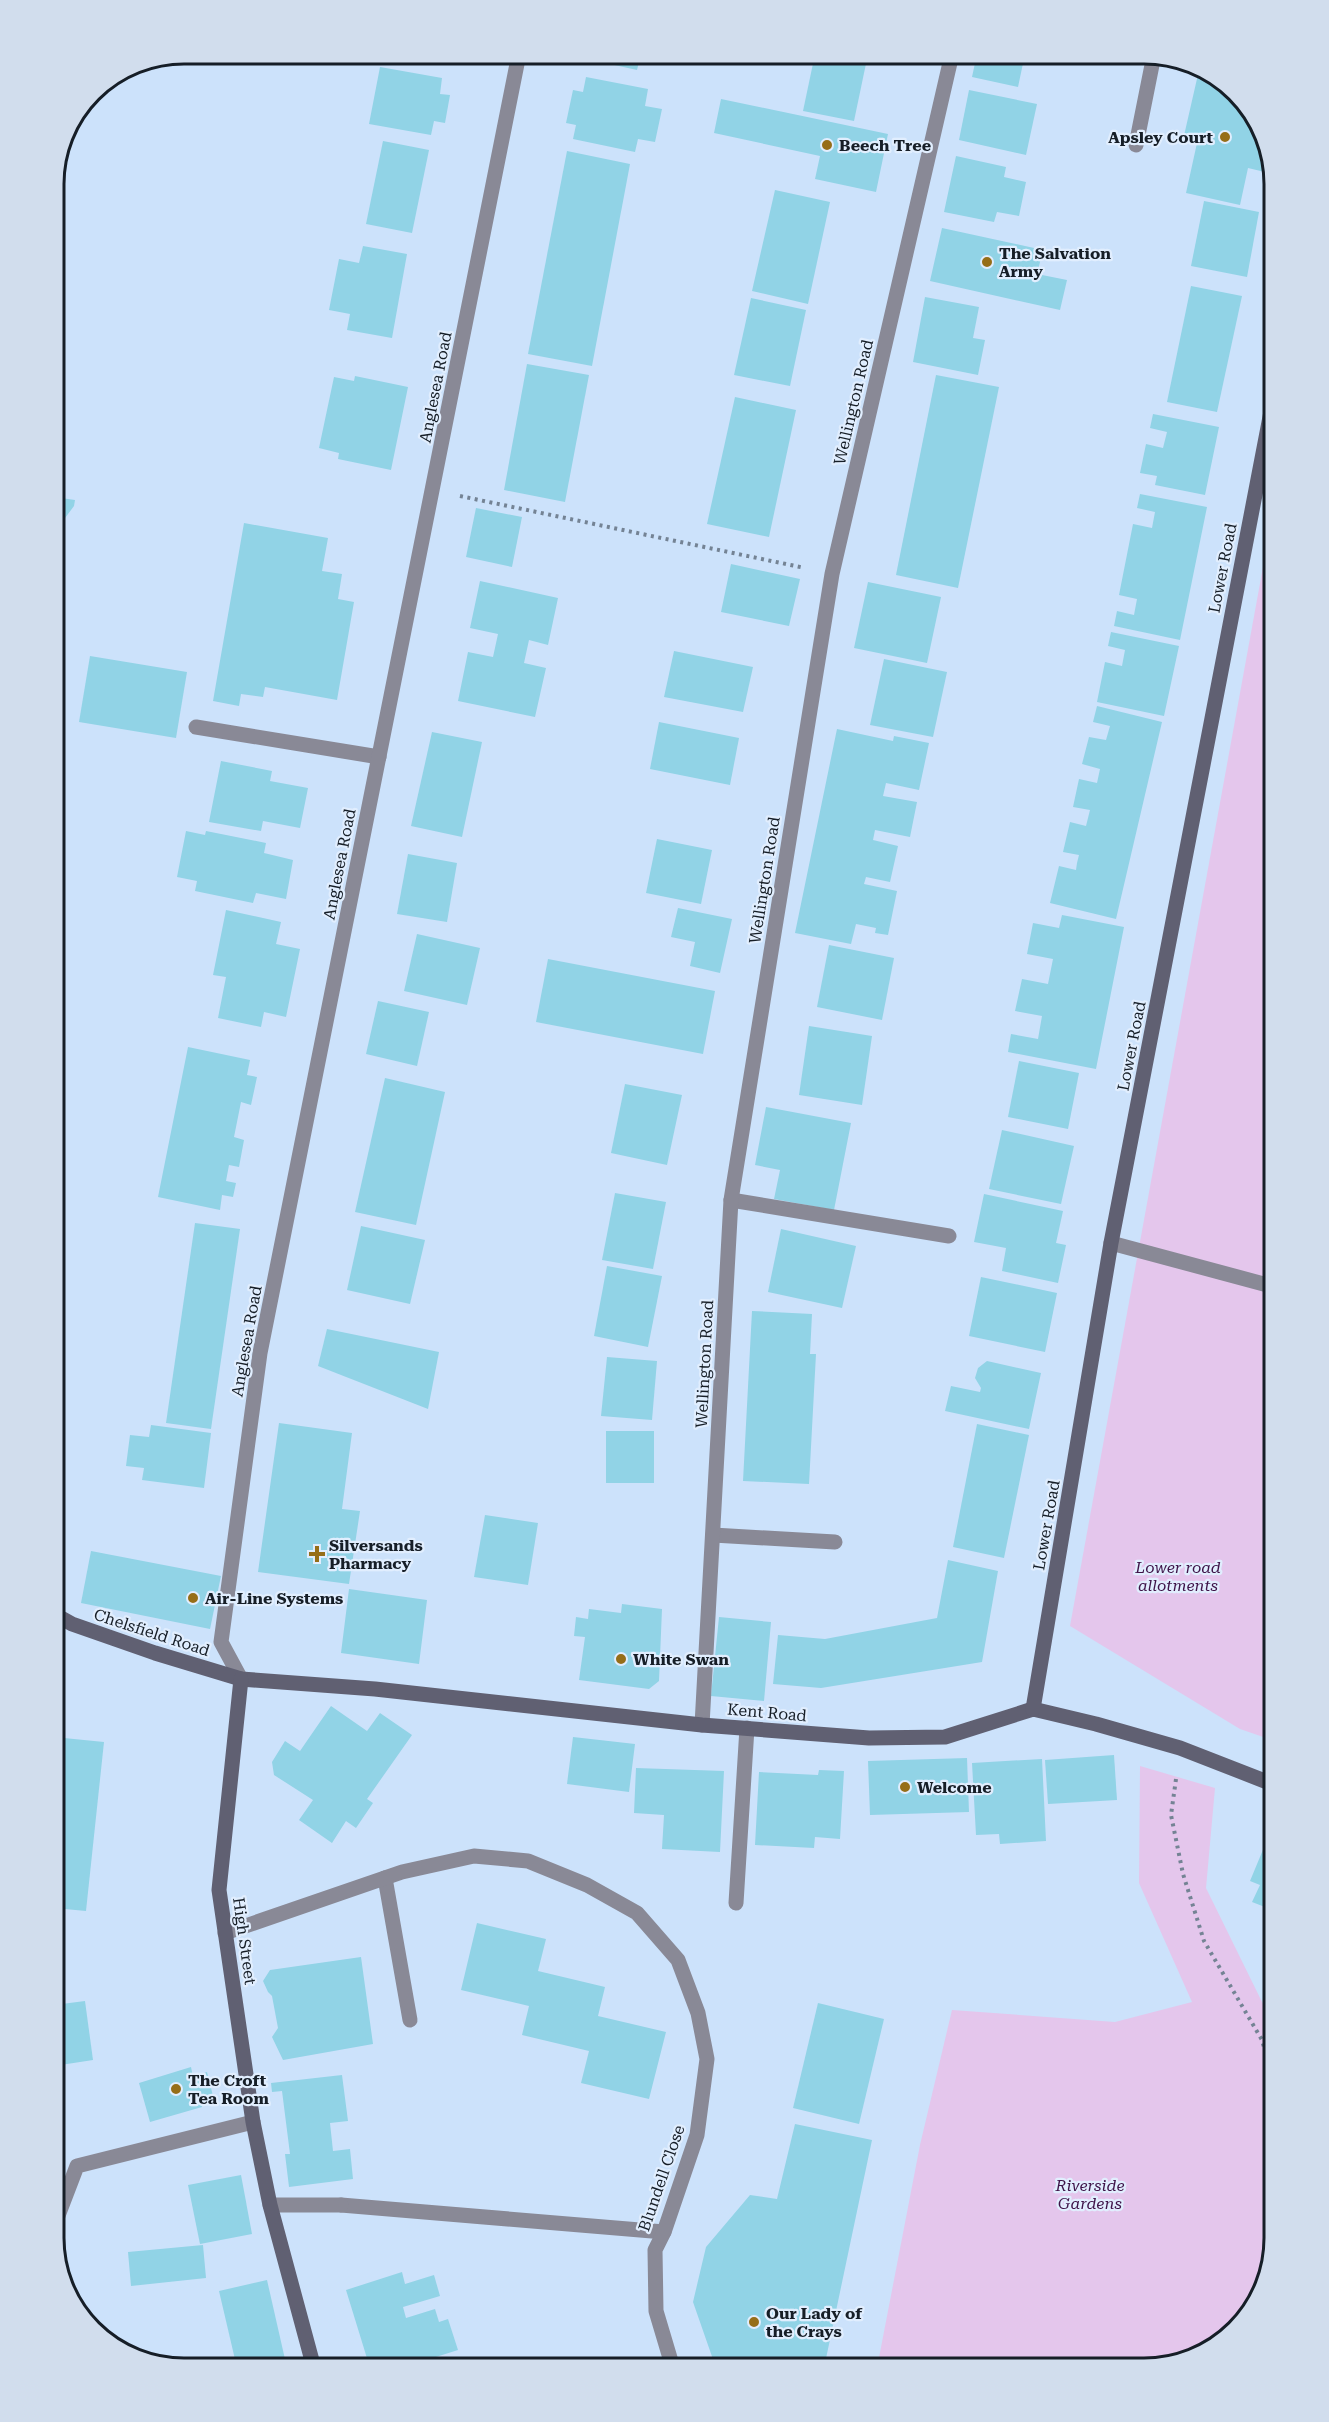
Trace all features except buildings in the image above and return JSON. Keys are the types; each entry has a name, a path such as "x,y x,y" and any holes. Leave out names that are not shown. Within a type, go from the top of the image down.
{"street":[{"name":"Anglesea Road","path":"241,1679 221,1642 259,1365 517,65"},
{"name":"Wellington Road","path":"702,1725 731,1200 832,574 949,65"},
{"path":"1136,145 1152,65"},
{"name":"Lower Road","path":"1033,1709 1111,1243 1264,468"},
{"path":"196,727 379,757"},
{"path":"731,1200 949,1236"},
{"path":"1111,1243 1264,1284"},
{"path":"712,1535 835,1542"},
{"name":"Chelsfield Road","path":"64,1620 155,1653 241,1679"},
{"name":"Kent Road","path":"241,1679 375,1689 702,1725 869,1738 945,1737 1033,1709"},
{"name":"High Street","path":"241,1679 219,1890 253,2122 270,2205 311,2357"},
{"path":"1033,1709 1180,1748 1264,1781"},
{"path":"736,1903 747,1728"},
{"name":"Blundell Close","path":"225,1933 385,1878 474,1856 528,1861 586,1885 637,1913 678,1960 698,2013 707,2059 697,2135 664,2232 655,2250 656,2312 670,2358"},
{"path":"385,1878 410,2020"},
{"path":"64,2200 77,2166 253,2122"},
{"path":"270,2205 341,2205 664,2232"}],"path":[{"path":"432,490 832,574"},
{"path":"1180,1748 1171,1815 1183,1874 1204,1941 1262,2040 1264,2047"}],"green space":[{"name":"Lower road allotments","path":"1264,561 1264,1737 1240,1729 1070,1626"},
{"name":"Riverside Gardens","path":"1140,1766 1215,1788 1206,1888 1264,2004 1264,2238 1260,2269 1252,2291 1235,2317 1218,2333 1190,2348 1168,2355 1144,2358 879,2358 920,2145 952,2010 1115,2022 1192,2002 1139,1883"}],"place":[{"name":"Apsley Court","path":"1225,137"},
{"name":"Beech Tree","path":"827,145"},
{"name":"The Salvation Army","path":"987,262"},
{"name":"Silversands Pharmacy","path":"317,1554"},
{"name":"Air-Line Systems","path":"193,1598"},
{"name":"White Swan","path":"621,1659"},
{"name":"Welcome","path":"905,1787"},
{"name":"The Croft Tea Room","path":"176,2089"},
{"name":"Our Lady of the Crays","path":"754,2322"}]}
